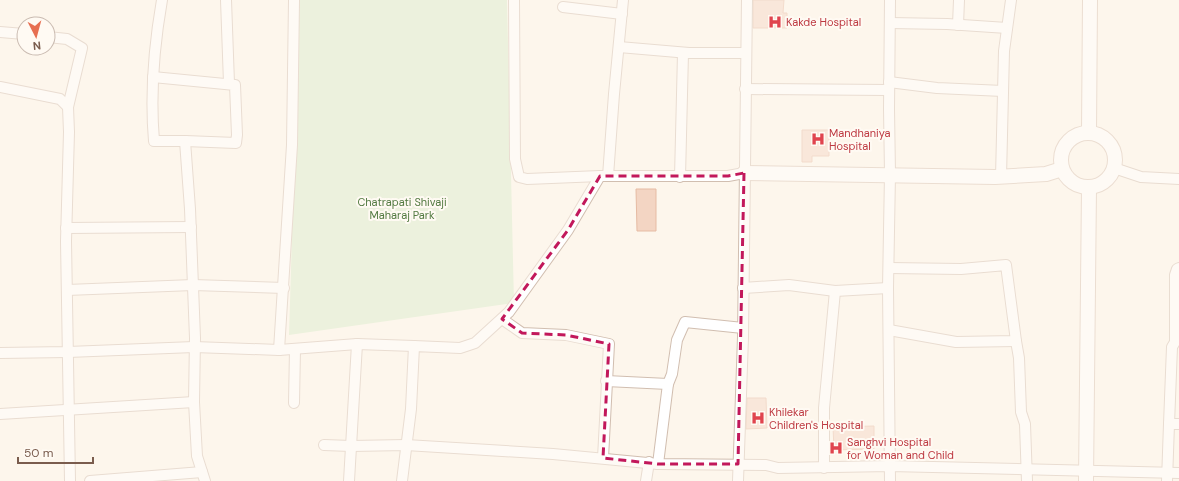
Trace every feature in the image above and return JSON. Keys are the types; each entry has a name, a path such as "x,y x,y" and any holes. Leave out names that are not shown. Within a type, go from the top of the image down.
{"main road":[{"path":"1089,133 1090,0"},
{"path":"1089,133 1106,139 1112,146 1116,155 1114,168 1106,181 1098,186 1089,188 1081,187 1073,183 1062,169 1061,160 1066,144 1076,136 1089,133"},
{"path":"744,173 890,174 1001,177 1046,174 1062,169"},
{"path":"1086,475 1089,188"}],"street":[{"path":"153,77 235,85 236,143 154,141 153,77 157,28 162,0"},
{"path":"226,0 229,84"},
{"path":"279,350 292,145 294,0"},
{"path":"514,0 515,159 519,177 528,179 604,176 680,177 728,176 744,173"},
{"path":"0,353 194,347 279,350 357,344 460,348 475,344 509,312 530,286 604,176 623,0"},
{"path":"738,481 744,288 747,0"},
{"path":"890,0 890,174 888,288 890,481"},
{"path":"958,25 959,0"},
{"path":"1001,177 1004,52 1011,0"},
{"path":"563,7 622,14"},
{"path":"890,23 1007,28"},
{"path":"0,32 16,33"},
{"path":"56,38 67,39 82,48 68,107 69,132 66,228 70,481"},
{"path":"619,47 683,52 746,53"},
{"path":"680,177 683,52"},
{"path":"746,89 889,86 1003,91"},
{"path":"0,87 60,99 68,107"},
{"path":"90,481 203,476 197,456 194,402 193,285 186,141"},
{"path":"1114,168 1140,177 1179,179"},
{"path":"66,228 191,227"},
{"path":"889,268 961,269 1006,265 1019,358 1021,412 1025,424 1027,481"},
{"path":"1167,477 1174,424 1172,348 1177,342 1175,275 1177,269 1179,268"},
{"path":"67,290 193,285 284,288"},
{"path":"744,288 789,285 835,291 888,288"},
{"path":"824,468 824,408 835,291"},
{"path":"502,319 522,333 566,335 609,344 603,458"},
{"path":"646,481 654,463 668,384 672,374 678,340 685,322 743,328"},
{"path":"889,330 956,342 1016,341"},
{"path":"349,481 357,344"},
{"path":"402,481 411,409 414,346"},
{"path":"294,403 295,349"},
{"path":"606,381 668,384"},
{"path":"0,414 194,402"},
{"path":"324,445 406,445 603,458 654,463 766,465 778,468 890,466 1027,469 1086,475 1167,477 1179,474"}],"highlighted area":[{"path":"744,173 738,464 658,464 603,458 609,344 566,335 522,333 502,319 568,230 600,176 728,176"}],"green space":[{"name":"Chatrapati Shivaji Maharaj Park","path":"299,0 507,0 514,303 289,335"}],"building":[{"path":"753,0 784,0 783,13 787,13 787,28 753,28"},
{"path":"802,130 829,130 829,156 812,156 812,162 802,162"},
{"path":"636,189 656,189 656,231 637,231"},
{"path":"747,398 766,398 767,428 746,429"},
{"path":"874,426 874,449 834,450 833,427"}],"place":[{"name":"Kakde Hospital","path":"775,22"},
{"name":"Mandhaniya Hospital","path":"818,139"},
{"name":"Khilekar Children's Hospital","path":"758,418"},
{"name":"Sanghvi Hospital for Woman and Child","path":"836,448"}]}
